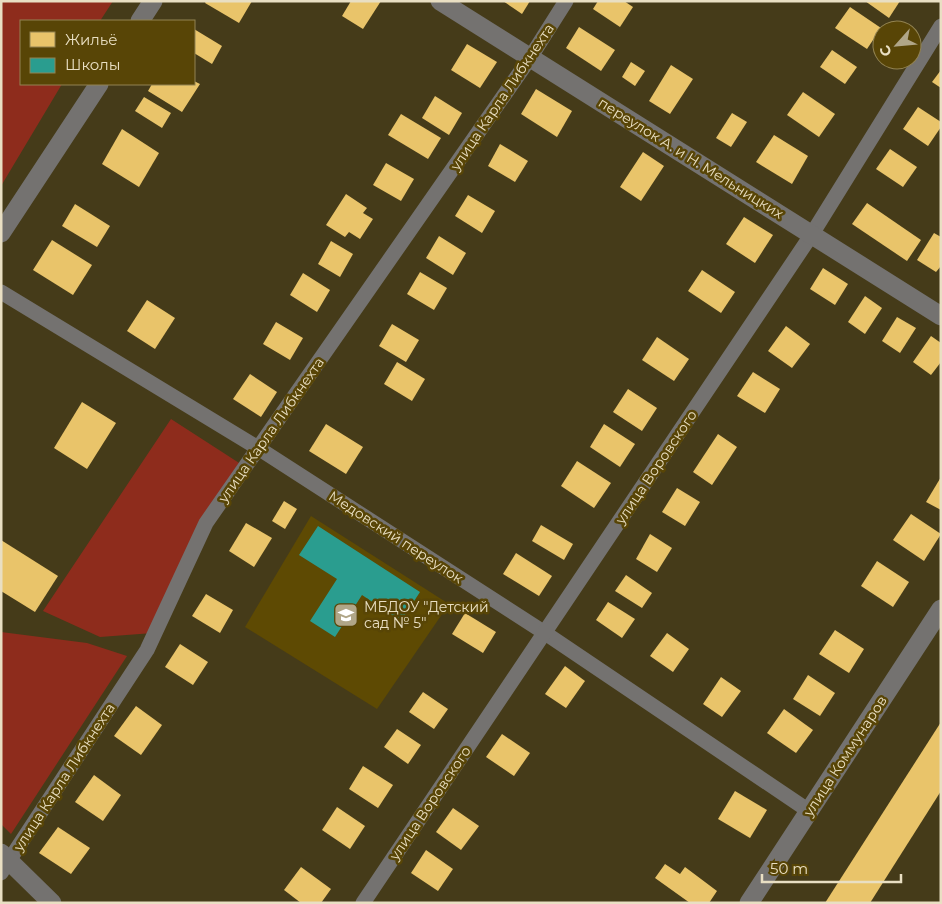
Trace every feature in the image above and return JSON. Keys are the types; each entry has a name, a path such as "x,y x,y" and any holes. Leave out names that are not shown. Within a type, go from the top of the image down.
{"street":[{"path":"141,20 153,1"},
{"name":"переулок А. и Н. Мельницких","path":"440,1 941,316"},
{"name":"улица Карла Либкнехта","path":"4,863 146,650 206,523 530,58 566,1"},
{"name":"улица Воровского","path":"363,903 812,234 941,26"},
{"path":"1,233 98,85"},
{"name":"Медовский переулок","path":"1,292 258,448 545,633 809,811"},
{"name":"улица Коммунаров","path":"749,903 941,609"},
{"path":"4,863 52,903"}],"shaded area":[{"path":"1,1 113,1 101,20 20,20 20,85 61,85 1,186"},
{"path":"171,419 250,470 203,521 153,633 100,637 43,611"},
{"name":"МБДОУ \"Детский сад № 5\"","path":"311,516 449,604 377,709 245,627"},
{"path":"1,632 87,643 127,656 11,834 1,824"}],"building: Жильё":[{"path":"206,1 252,1 239,23 205,3"},
{"path":"351,1 381,1 363,29 342,16"},
{"path":"503,1 530,1 522,14"},
{"path":"598,1 624,1 633,7 620,27 593,9"},
{"path":"865,1 900,1 889,18"},
{"path":"850,7 872,22 872,42 867,49 835,28"},
{"path":"579,27 615,50 601,71 566,48"},
{"path":"195,30 222,46 212,64 195,54"},
{"path":"467,44 497,62 480,88 451,70"},
{"path":"832,50 857,67 845,84 820,67"},
{"path":"631,62 645,71 635,86 622,77"},
{"path":"671,65 693,79 670,114 649,101"},
{"path":"941,70 941,88 932,82"},
{"path":"195,82 200,84 182,112 148,91 151,85 195,85"},
{"path":"536,89 572,111 557,137 521,114"},
{"path":"803,92 835,114 819,137 787,115"},
{"path":"435,96 462,113 449,135 422,118"},
{"path":"144,97 171,113 162,128 135,111"},
{"path":"918,107 941,122 941,127 928,146 903,129"},
{"path":"732,113 747,122 731,147 716,138"},
{"path":"401,114 441,138 428,159 388,135"},
{"path":"122,129 159,153 139,187 102,164"},
{"path":"774,135 808,156 792,184 756,162"},
{"path":"500,144 528,161 515,182 488,166"},
{"path":"890,149 917,167 903,187 876,169"},
{"path":"643,152 664,166 641,201 620,187"},
{"path":"386,163 414,179 401,201 373,185"},
{"path":"346,194 367,208 363,213 373,219 360,239 349,232 345,237 326,225"},
{"path":"468,195 495,211 482,233 455,216"},
{"path":"867,203 921,240 907,261 852,224"},
{"path":"75,204 110,226 97,247 62,226"},
{"path":"744,217 773,235 755,263 726,244"},
{"path":"934,233 941,237 941,266 936,272 917,260"},
{"path":"439,236 466,253 453,275 426,258"},
{"path":"52,240 92,265 73,295 33,270"},
{"path":"331,241 353,254 340,277 318,264"},
{"path":"823,268 848,284 835,305 810,289"},
{"path":"702,270 735,292 721,313 688,291"},
{"path":"420,272 447,288 434,310 407,294"},
{"path":"303,273 330,290 317,312 290,295"},
{"path":"865,296 882,308 865,334 848,322"},
{"path":"147,300 175,318 155,349 127,331"},
{"path":"897,317 916,328 900,353 882,341"},
{"path":"276,322 303,338 290,360 263,344"},
{"path":"392,324 419,340 406,362 379,346"},
{"path":"786,326 810,344 792,368 768,351"},
{"path":"931,336 941,343 941,362 931,375 913,362"},
{"path":"657,337 689,359 674,381 642,360"},
{"path":"397,362 425,379 412,401 384,384"},
{"path":"753,372 780,389 765,413 737,396"},
{"path":"250,374 277,392 261,417 233,399"},
{"path":"628,389 657,408 642,431 613,412"},
{"path":"82,402 116,423 87,469 54,448"},
{"path":"326,424 363,447 346,474 309,451"},
{"path":"604,424 635,444 620,467 590,447"},
{"path":"718,434 737,447 712,485 693,472"},
{"path":"577,461 611,483 594,508 561,486"},
{"path":"941,477 941,510 926,502"},
{"path":"677,488 700,502 685,526 662,512"},
{"path":"284,501 297,509 285,529 272,521"},
{"path":"911,514 941,534 924,561 893,540"},
{"path":"246,523 272,538 254,567 229,551"},
{"path":"541,525 573,544 564,560 532,541"},
{"path":"650,534 672,548 657,572 636,559"},
{"path":"1,540 58,576 35,612 1,591"},
{"path":"516,553 552,576 539,596 503,574"},
{"path":"877,561 909,582 893,607 861,586"},
{"path":"626,575 652,593 642,608 615,591"},
{"path":"206,594 233,610 220,633 192,616"},
{"path":"608,602 635,619 622,638 596,620"},
{"path":"465,613 496,632 483,653 452,634"},
{"path":"835,630 864,649 849,673 819,654"},
{"path":"667,633 689,649 673,672 650,656"},
{"path":"180,644 208,662 193,685 165,667"},
{"path":"565,666 585,681 566,708 545,694"},
{"path":"808,675 835,693 820,716 793,699"},
{"path":"721,677 741,691 722,717 703,704"},
{"path":"423,692 448,709 434,729 409,712"},
{"path":"136,706 162,725 141,755 114,736"},
{"path":"784,709 813,730 796,753 767,733"},
{"path":"941,722 941,791 870,903 825,903"},
{"path":"397,729 421,745 408,764 384,747"},
{"path":"502,734 530,753 514,776 486,757"},
{"path":"363,766 393,785 378,808 349,789"},
{"path":"94,775 121,795 103,821 75,802"},
{"path":"735,791 767,810 750,838 718,819"},
{"path":"337,807 365,826 350,849 322,830"},
{"path":"453,808 479,826 461,850 436,832"},
{"path":"58,827 90,848 71,874 39,853"},
{"path":"426,850 453,869 438,891 411,873"},
{"path":"665,864 680,874 685,867 717,891 709,903 690,903 655,878"},
{"path":"301,867 331,889 321,903 301,903 284,890"}],"building: Школы":[{"path":"318,526 420,592 401,621 362,595 335,637 310,621 337,579 299,555"}],"place":[{"name":"МБДОУ \"Детский сад № 5\"","path":"346,615"}]}
